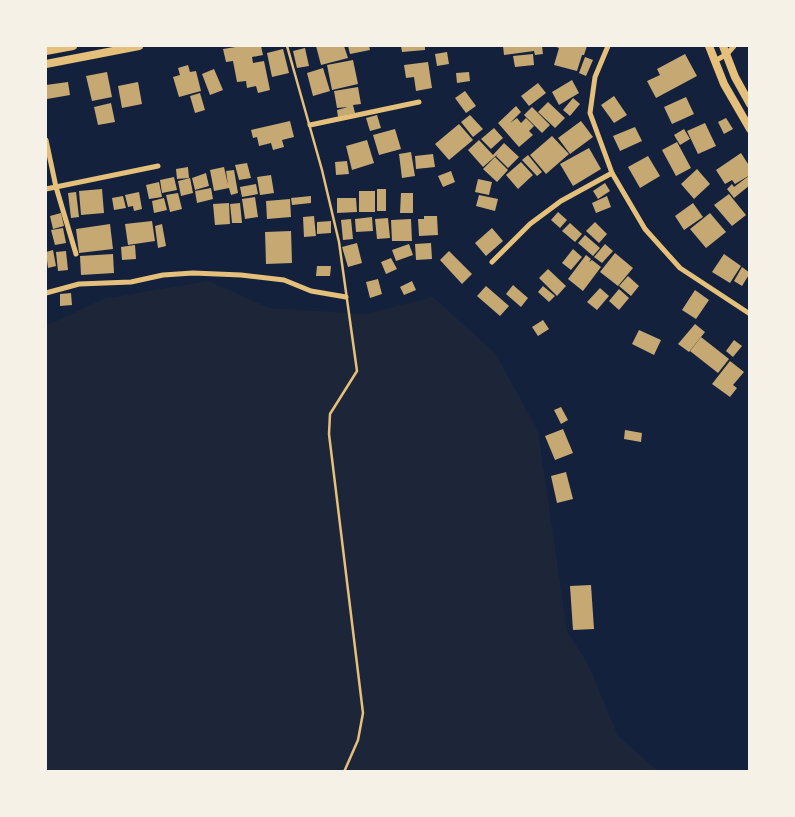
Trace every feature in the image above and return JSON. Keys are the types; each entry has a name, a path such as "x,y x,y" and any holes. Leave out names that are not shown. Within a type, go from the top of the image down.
{"main road":[{"path":"46,51 73,46"},
{"path":"46,64 139,46"},
{"path":"709,46 724,84 750,129"},
{"path":"725,50 735,77 750,104"}],"street":[{"path":"608,46 595,76 590,113 612,173 645,229 680,268 750,314"},
{"path":"715,61 725,50 734,46"},
{"path":"310,125 419,102"},
{"path":"46,140 56,187 76,254"},
{"path":"46,189 158,166"},
{"path":"492,262 530,224 612,173"},
{"path":"46,293 79,284 131,282 163,275 193,273 284,280 311,291 346,297"}],"lane":[{"path":"287,46 339,242 357,371 330,414 329,434 363,713 358,740 344,772"}],"shaded area":[{"path":"209,281 269,308 365,314 433,297 495,353 538,431 567,631 588,664 618,736 658,771 46,771 46,326 103,299"}],"building":[{"path":"261,46 263,55 252,57 253,63 264,61 270,90 258,93 256,86 247,88 246,81 237,82 233,61 226,62 223,49"},
{"path":"316,46 344,46 348,58 321,65"},
{"path":"348,46 369,46 370,50 350,54"},
{"path":"401,46 425,46 425,50 402,52"},
{"path":"503,46 542,46 543,54 535,55 534,51 504,55"},
{"path":"554,46 587,46 577,71 554,65 559,48"},
{"path":"305,48 309,66 297,68 293,51"},
{"path":"283,49 289,73 272,77 267,53"},
{"path":"447,52 449,64 437,66 435,54"},
{"path":"533,54 534,65 515,67 513,56"},
{"path":"685,54 697,76 656,98 647,81 660,75 657,69"},
{"path":"585,57 593,60 586,76 579,73"},
{"path":"353,60 358,84 332,90 327,65"},
{"path":"428,62 432,88 416,91 414,77 406,78 404,65"},
{"path":"188,65 190,72 196,71 201,91 179,97 173,77 180,75 178,68"},
{"path":"323,68 330,91 313,96 307,73"},
{"path":"214,69 223,90 210,95 202,74"},
{"path":"107,72 112,97 92,101 86,76"},
{"path":"469,72 470,81 457,83 456,73"},
{"path":"572,80 579,93 559,105 552,92"},
{"path":"68,82 70,95 47,99 46,85"},
{"path":"138,82 142,104 122,108 118,86"},
{"path":"538,83 546,93 529,106 521,96"},
{"path":"358,87 361,104 353,105 355,113 338,117 337,110 348,107 337,108 334,91"},
{"path":"465,91 476,106 466,113 455,98"},
{"path":"200,93 205,110 195,113 190,96"},
{"path":"614,96 627,115 614,123 601,105"},
{"path":"686,97 694,114 672,124 664,107"},
{"path":"573,98 580,104 570,116 563,110"},
{"path":"548,102 565,118 555,128 538,112"},
{"path":"111,103 115,122 98,125 94,107"},
{"path":"516,106 521,112 510,123 517,118 521,123 526,118 534,126 529,131 533,135 519,147 498,123"},
{"path":"532,107 550,125 542,133 524,115"},
{"path":"377,115 381,128 370,131 366,118"},
{"path":"470,115 483,129 473,137 461,122"},
{"path":"726,118 733,129 724,134 718,122"},
{"path":"290,121 294,137 282,140 284,147 273,150 271,143 259,146 257,137 253,138 251,130"},
{"path":"581,121 593,137 570,154 558,138"},
{"path":"705,123 716,146 698,154 687,131"},
{"path":"459,124 473,140 449,160 435,144"},
{"path":"635,127 642,141 620,151 613,136"},
{"path":"494,128 503,138 491,149 481,139"},
{"path":"395,129 401,149 379,155 373,135"},
{"path":"684,129 690,139 680,145 674,135"},
{"path":"552,136 569,154 546,174 530,155"},
{"path":"367,140 374,163 352,170 346,146"},
{"path":"479,140 493,155 504,143 519,157 508,168 496,156 499,153 483,167 468,150"},
{"path":"677,142 691,168 676,176 662,150"},
{"path":"589,148 601,169 573,186 560,164"},
{"path":"411,152 415,176 402,178 399,154"},
{"path":"741,153 750,167 750,175 735,184 732,180 725,184 716,170"},
{"path":"433,154 435,167 416,169 415,156"},
{"path":"528,155 542,172 537,176 522,160"},
{"path":"648,156 660,176 640,188 628,167"},
{"path":"495,157 508,170 497,182 483,169"},
{"path":"347,161 349,174 336,175 335,162"},
{"path":"521,162 533,175 518,189 506,175"},
{"path":"247,163 251,178 239,180 235,165"},
{"path":"188,167 189,178 177,179 176,169"},
{"path":"224,167 228,185 226,171 234,170 238,193 231,195 229,188 214,191 210,170"},
{"path":"697,169 710,184 694,199 681,184"},
{"path":"451,171 455,182 443,187 438,176"},
{"path":"206,173 209,186 195,190 192,178"},
{"path":"271,175 274,193 260,195 257,177"},
{"path":"750,175 750,185 734,198 727,189"},
{"path":"174,177 177,190 162,193 160,180"},
{"path":"190,178 193,193 181,196 178,181"},
{"path":"478,179 492,182 489,195 475,192"},
{"path":"159,182 162,197 149,199 146,185"},
{"path":"605,183 610,191 598,199 593,191"},
{"path":"256,184 258,194 242,197 240,187"},
{"path":"211,188 213,199 197,203 195,191"},
{"path":"102,189 104,213 81,215 79,191"},
{"path":"377,189 386,189 386,211 377,211"},
{"path":"359,191 375,191 375,212 359,212"},
{"path":"76,192 79,217 71,218 68,193"},
{"path":"139,192 142,209 134,211 133,206 128,207 125,195"},
{"path":"178,193 182,209 170,212 166,195"},
{"path":"401,193 413,193 413,213 400,213"},
{"path":"729,194 746,215 732,226 714,205"},
{"path":"479,195 498,199 495,211 476,206"},
{"path":"123,196 126,208 114,210 112,198"},
{"path":"311,196 311,203 292,205 291,198"},
{"path":"607,196 611,207 596,213 592,203"},
{"path":"255,197 258,217 245,219 242,199"},
{"path":"164,198 167,210 154,213 152,201"},
{"path":"337,198 356,198 357,212 337,213"},
{"path":"290,199 291,217 267,219 266,201"},
{"path":"229,203 230,224 215,225 213,204"},
{"path":"240,203 242,223 232,223 230,204"},
{"path":"693,203 703,217 684,230 675,216"},
{"path":"558,212 567,220 560,228 551,220"},
{"path":"61,213 64,226 53,229 50,216"},
{"path":"710,213 726,232 706,248 690,229"},
{"path":"314,216 316,236 304,237 303,217"},
{"path":"424,216 437,216 438,235 419,236 418,219 424,219"},
{"path":"372,217 373,231 356,232 355,219"},
{"path":"388,218 390,238 377,239 375,219"},
{"path":"351,219 353,239 343,240 341,220"},
{"path":"411,219 412,241 392,241 391,220"},
{"path":"152,221 155,241 128,245 125,224"},
{"path":"331,221 331,233 317,234 317,222"},
{"path":"595,222 607,234 599,243 586,231"},
{"path":"570,223 582,234 575,242 562,231"},
{"path":"110,224 113,249 79,253 76,229"},
{"path":"162,224 166,246 158,248 155,226"},
{"path":"63,228 66,243 55,245 51,230"},
{"path":"492,228 503,241 486,256 475,243"},
{"path":"291,231 292,263 266,264 265,232"},
{"path":"585,235 600,248 593,256 578,243"},
{"path":"357,243 362,263 348,267 342,247"},
{"path":"431,243 432,259 416,260 415,244"},
{"path":"409,244 413,255 396,261 392,250"},
{"path":"605,244 613,251 602,263 594,257"},
{"path":"135,245 136,259 122,260 121,247"},
{"path":"573,249 582,257 571,270 562,263"},
{"path":"53,250 56,266 48,268 46,252"},
{"path":"66,251 68,270 58,271 56,252"},
{"path":"449,251 472,274 462,284 440,260"},
{"path":"615,253 633,268 618,286 600,272"},
{"path":"113,254 114,273 81,275 80,256"},
{"path":"724,254 741,266 730,283 712,272"},
{"path":"586,255 591,259 589,262 592,260 601,267 583,291 568,279"},
{"path":"391,258 397,269 386,274 381,262"},
{"path":"317,266 331,266 330,276 316,276"},
{"path":"742,267 750,273 742,286 734,281"},
{"path":"548,269 566,286 557,296 539,278"},
{"path":"628,276 639,286 631,296 619,286"},
{"path":"378,279 382,294 370,298 366,282"},
{"path":"412,281 416,290 404,295 400,287"},
{"path":"513,285 528,298 521,307 506,294"},
{"path":"486,286 509,306 500,316 477,296"},
{"path":"543,286 555,296 549,302 538,292"},
{"path":"600,288 609,296 597,310 587,302"},
{"path":"619,289 629,298 619,310 609,301"},
{"path":"695,290 709,300 696,319 682,310"},
{"path":"71,293 72,305 60,306 60,294"},
{"path":"543,320 549,329 538,336 532,327"},
{"path":"695,324 705,332 689,352 678,344"},
{"path":"639,330 661,340 654,355 632,344"},
{"path":"701,337 729,359 718,373 690,351"},
{"path":"734,340 742,346 733,357 726,351"},
{"path":"730,361 744,372 733,385 737,388 730,397 712,384"},
{"path":"561,407 568,420 561,424 554,410"},
{"path":"563,429 573,453 555,460 545,436"},
{"path":"625,430 642,433 641,442 624,439"},
{"path":"566,472 573,499 557,503 551,476"},
{"path":"591,585 594,629 573,630 570,586"}]}
